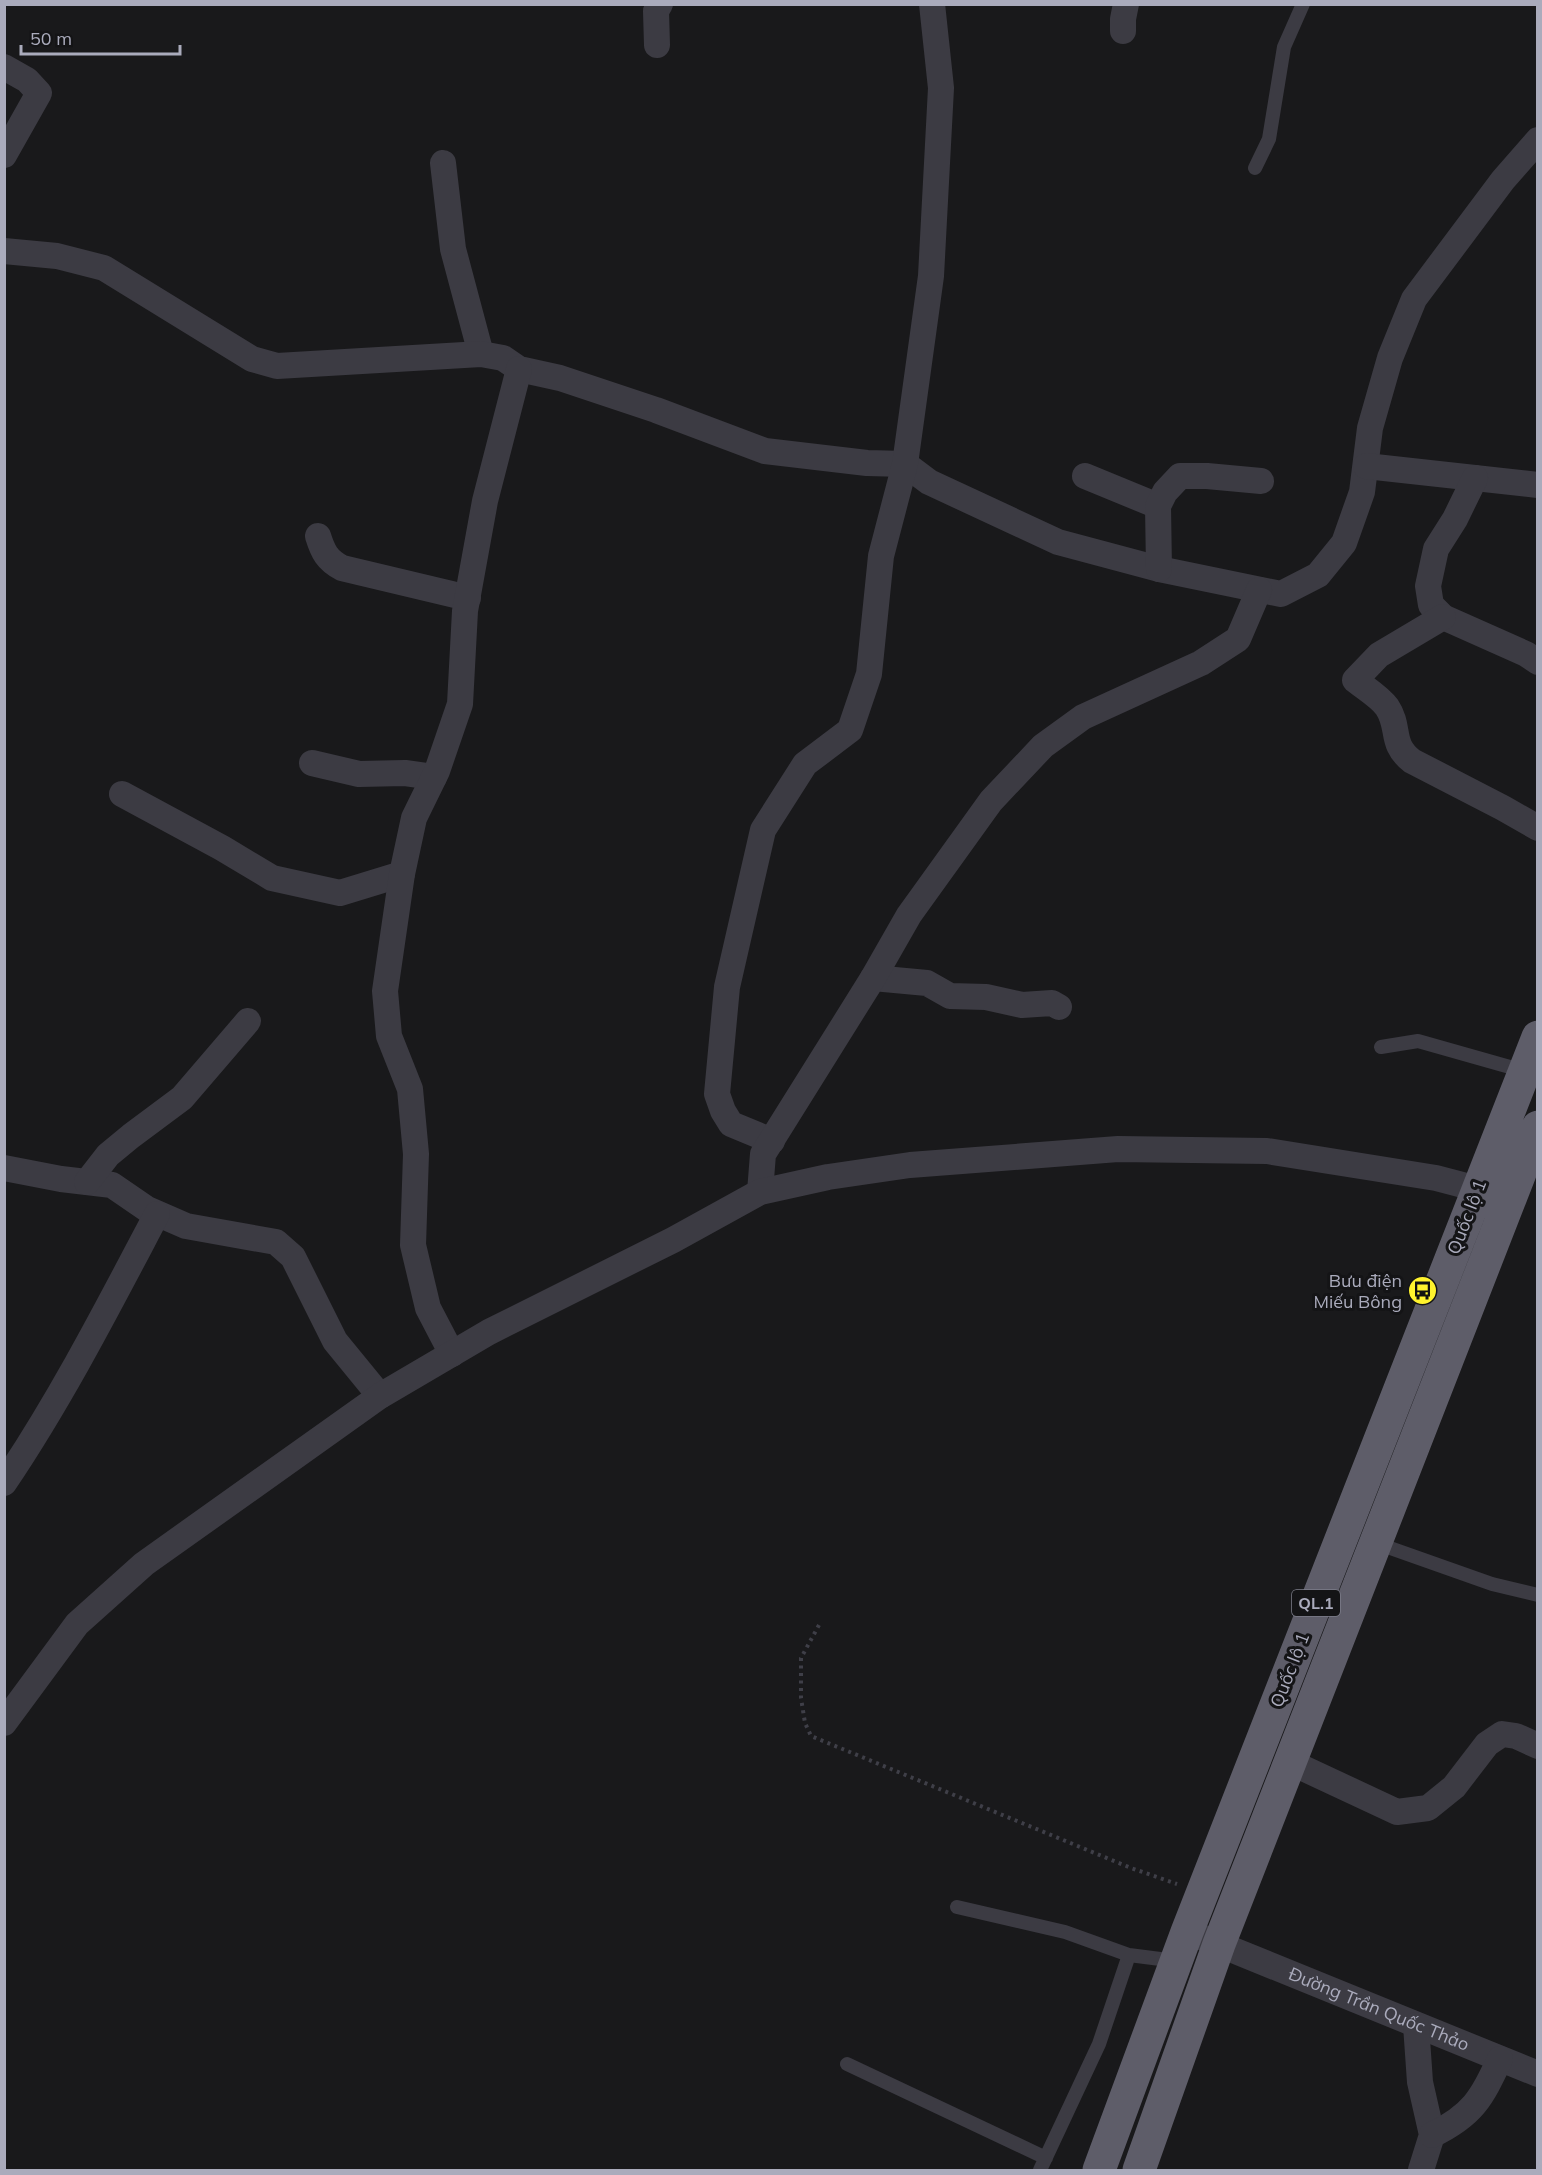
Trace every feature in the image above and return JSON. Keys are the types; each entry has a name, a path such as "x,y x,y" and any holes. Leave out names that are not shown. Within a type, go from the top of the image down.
{"highway":[{"name":"Quốc lộ 1","path":"1099,2170 1202,1893 1538,1037"},
{"name":"Quốc lộ 1","path":"1139,2170 1219,1944 1538,1127"}],"street":[{"path":"657,45 656,11 660,4"},
{"path":"772,1141 731,1124 717,1094 727,987 763,830 806,764 850,730 869,674 881,556 905,464 931,276 941,88 932,4"},
{"path":"1123,32 1126,4"},
{"path":"4,67 27,80 39,93 4,155"},
{"path":"4,251 57,256 104,268 252,359 277,366 481,354 503,358 519,369 560,378 656,410 765,452 867,463 905,464 929,482 1058,542 1159,569 1281,594 1318,575 1344,543 1362,492 1370,428 1390,358 1414,299 1503,180 1538,140"},
{"path":"443,163 453,249 481,354"},
{"path":"452,1354 428,1308 413,1245 416,1154 411,1089 388,1036 385,991 402,874 414,818 434,777 460,704 465,612 485,501 519,369"},
{"path":"1366,466 1538,484"},
{"path":"1085,476 1158,506"},
{"path":"1159,569 1158,506 1165,492 1180,476 1262,481"},
{"path":"1475,478 1455,519 1436,549 1428,586 1431,605 1443,617 1526,654 1538,662"},
{"path":"318,536 323,554 342,568 468,598"},
{"path":"760,1192 764,1154 873,978 909,915 991,801 1043,746 1083,717 1201,663 1238,639 1259,590"},
{"path":"1443,617 1379,655 1355,680 1387,706 1402,753 1412,761 1538,828"},
{"path":"312,764 359,774 405,773 434,777"},
{"path":"122,794 272,878 340,893 402,874"},
{"path":"873,978 927,983 950,996 986,997 1022,1005 1052,1003 1059,1007"},
{"path":"87,1182 108,1155 182,1098 248,1021"},
{"path":"4,1723 77,1624 144,1564 380,1396 489,1332 673,1240 760,1192 828,1177 910,1165 1118,1149 1267,1151 1436,1178 1478,1189 1507,1206"},
{"path":"4,1168 112,1185 147,1209 186,1226 276,1242 293,1257 335,1341 380,1396"},
{"path":"4,1483 35,1436 92,1338 157,1214"},
{"path":"1290,1762 1397,1812 1428,1808 1454,1787 1487,1744 1502,1734 1516,1736 1538,1746"},
{"name":"Đường Trần Quốc Thảo","path":"1182,1946 1219,1944 1538,2074"},
{"path":"1416,2025 1420,2082 1432,2135 1421,2170"},
{"path":"1432,2135 1464,2117 1473,2108 1486,2090 1500,2059"}],"lane":[{"path":"1255,168 1269,139 1284,47 1303,4"},
{"path":"1381,1047 1418,1041 1524,1071"},
{"path":"1376,1543 1492,1584 1538,1595"},
{"path":"957,1907 1065,1932 1129,1955 1182,1946"},
{"path":"847,2064 1043,2164 1099,2044 1129,1955"}],"path":[{"path":"819,1625 801,1658 801,1698 805,1723 811,1736 1131,1868 1202,1893"}],"place":[{"name":"Bưu điện Miếu Bông","path":"1423,1291"}]}
